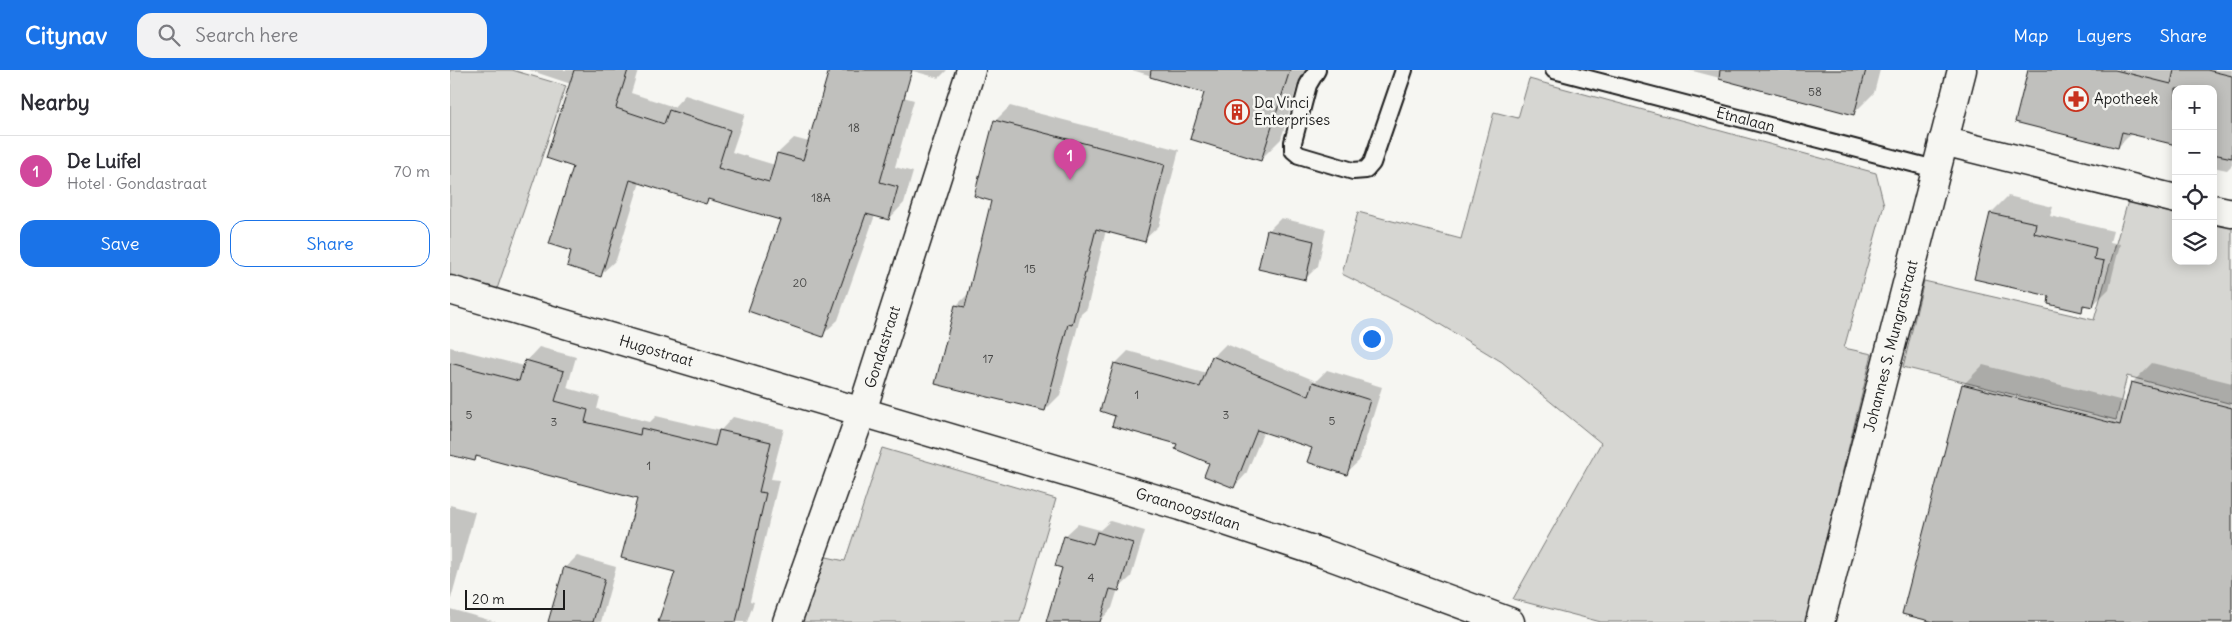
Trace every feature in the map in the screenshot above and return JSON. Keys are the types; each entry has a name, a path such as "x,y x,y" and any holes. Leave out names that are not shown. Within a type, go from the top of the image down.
{"street":[{"name":"Gondastraat","path":"787,622 862,411 970,70"},
{"name":"Johannes S. Mungrastraat","path":"1820,622 1962,70"},
{"path":"1943,141 2172,198"},
{"path":"2217,210 2232,213"},
{"name":"Hugostraat","path":"450,290 862,411"},
{"name":"Graanoogstlaan","path":"862,411 1180,506 1325,554 1510,622"}],"lane":[{"path":"1317,70 1308,84 1293,142 1293,150 1299,155 1353,171 1366,170 1372,163 1404,70"},
{"name":"Etnalaan","path":"1554,70 1935,169"}],"shaded area":[{"path":"450,70 512,70 566,86 496,292 450,276"},
{"path":"1529,79 1876,173 1884,205 1844,348 1872,354 1805,622 1601,622 1513,599 1601,443 1502,362 1428,317 1342,274 1358,212 1461,239 1494,112 1518,118"},
{"path":"2128,201 2172,211 2172,265 2217,265 2217,222 2232,225 2232,404 2127,376 2116,420 1903,367 1924,281 2094,320"},
{"path":"882,448 1056,499 1020,622 798,622 822,556 845,561"}],"building":[{"path":"574,70 628,70 616,108 664,124 669,110 730,130 718,168 769,182 777,153 803,160 829,70 912,70 880,182 898,187 889,220 866,214 823,337 748,311 780,220 708,199 706,204 630,180 601,277 567,266 571,251 549,244 573,167 546,158"},
{"name":"Da Vinci Enterprises","path":"1151,70 1290,70 1261,161 1190,139 1204,93 1150,77"},
{"path":"1720,70 1866,70 1854,115 1719,79"},
{"name":"Apotheek","path":"2028,70 2115,70 2171,84 2174,70 2207,70 2232,76 2232,158 2217,155 2217,85 2172,85 2172,144 2122,132 2118,148 2015,122"},
{"path":"994,120 1165,164 1145,242 1096,229 1072,325 1068,324 1045,411 935,384 955,305 965,307 991,201 974,196"},
{"path":"1990,213 2036,223 2034,233 2096,248 2094,259 2104,261 2093,307 2083,305 2082,312 2048,304 2049,296 1974,279"},
{"path":"1267,230 1314,241 1306,280 1258,269"},
{"path":"1212,356 1309,396 1313,382 1370,400 1347,475 1307,462 1312,448 1257,430 1234,488 1204,476 1209,463 1175,449 1177,444 1112,426 1115,416 1100,411 1114,363 1200,387"},
{"path":"525,360 564,371 555,401 588,410 585,422 640,435 641,428 715,446 719,430 771,442 759,492 766,493 736,622 658,622 675,572 621,558 637,499 476,456 475,461 450,455 450,363 519,381"},
{"path":"2131,382 2232,408 2232,622 1934,622 1902,614 1962,384 2120,425"},
{"path":"1097,532 1133,543 1119,591 1110,589 1100,622 1046,622 1062,568 1055,566 1064,536 1093,544"},
{"path":"564,567 605,579 593,622 548,622"}],"place":[{"name":"Apotheek","path":"2076,99"},
{"name":"Da Vinci Enterprises","path":"1237,112"},
{"name":"De Luifel","path":"1070,180"}]}
